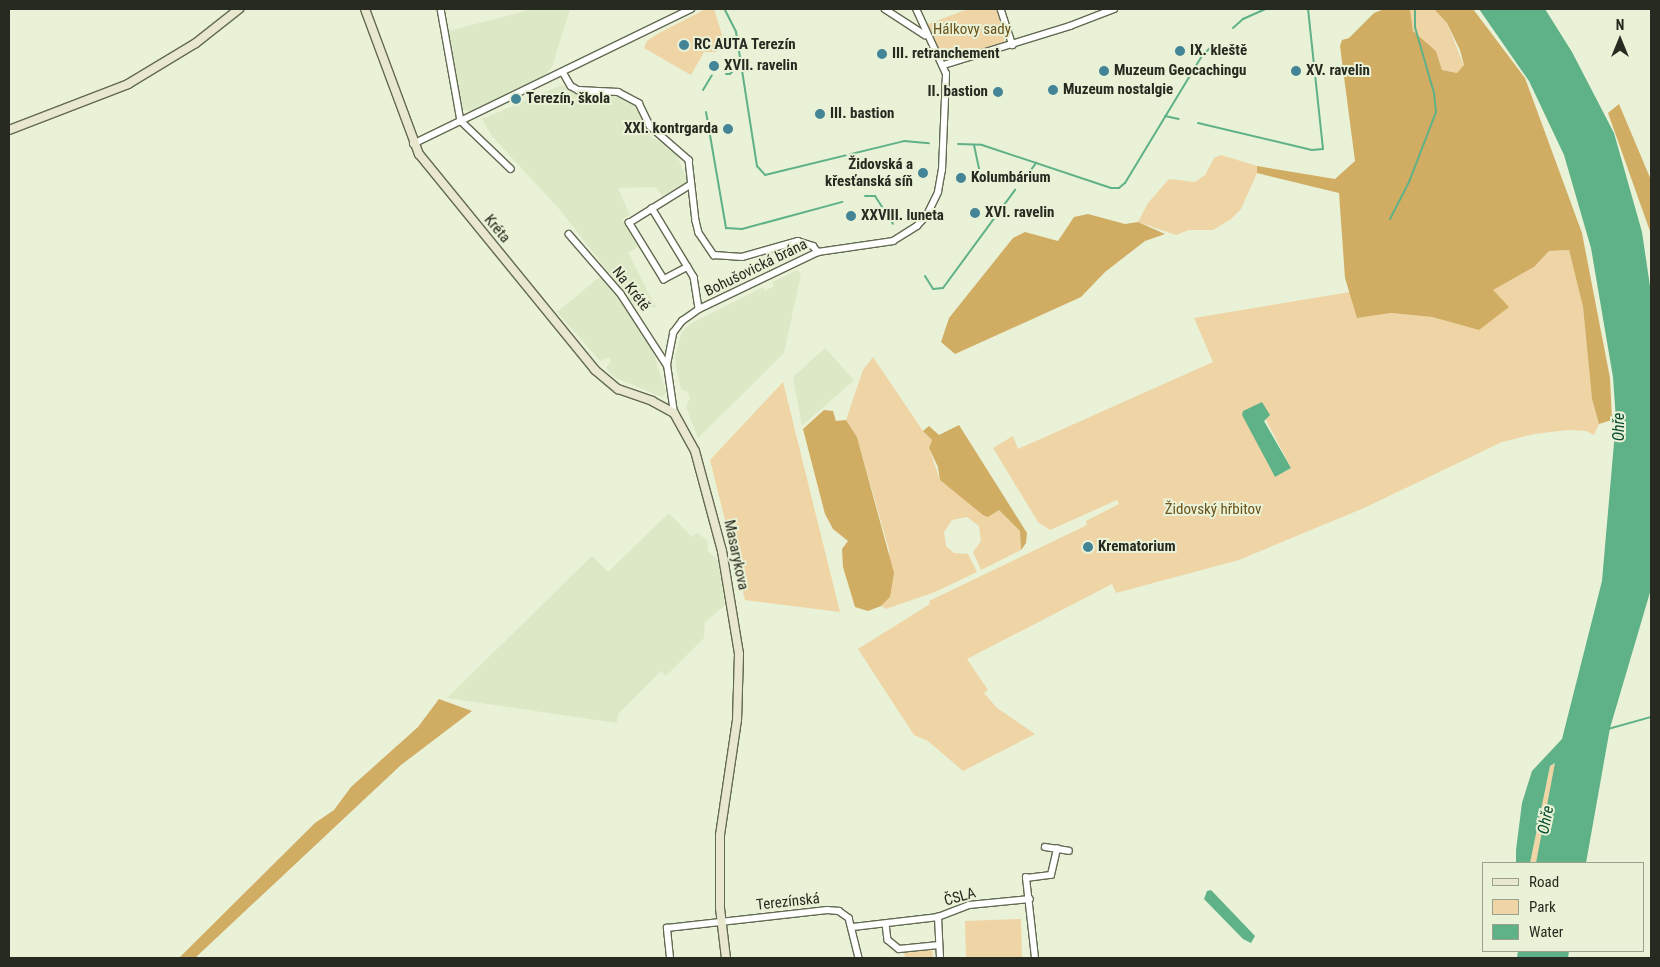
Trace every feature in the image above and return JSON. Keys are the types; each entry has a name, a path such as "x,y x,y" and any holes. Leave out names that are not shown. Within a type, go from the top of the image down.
{"street":[{"path":"9,130 128,84 196,43 239,9"},
{"name":"Kréta","path":"365,9 413,144 595,370 618,389 652,401 674,412"},
{"path":"441,9 461,121 511,169"},
{"path":"413,144 691,9"},
{"path":"885,9 925,35"},
{"path":"916,9 925,35 944,65 1013,44 1110,9"},
{"path":"1001,9 1013,44"},
{"name":"Bohušovická brána","path":"674,412 667,365 673,333 682,321 699,309 818,252 880,245 905,234 927,215 934,203 942,170 944,65"},
{"path":"563,72 571,86 578,90 618,92 639,103 650,126 689,160 690,185 699,232 714,255 742,257 798,241 813,246 818,252"},
{"path":"688,267 664,280 629,222 690,185"},
{"path":"652,208 694,277 699,309"},
{"name":"Na Krétě","path":"569,234 621,294 667,365"},
{"name":"Masarykova","path":"674,412 695,451 722,551 739,654 738,710 720,835 720,908 722,922"},
{"path":"1046,847 1069,851"},
{"path":"1035,958 1030,899 1026,878 1051,875 1057,850"},
{"name":"ČSLA","path":"940,958 938,917 969,905 1030,899"},
{"name":"Terezínská","path":"670,958 667,928 827,910 839,911 854,927"},
{"path":"859,958 854,927 938,917"},
{"path":"722,922 726,958"},
{"path":"886,924 888,940 899,949 940,945"}],"shaded area":[{"path":"533,9 570,9 552,67 544,76 470,112 460,107 449,31"},
{"path":"1384,9 1410,9 1413,31 1436,51 1442,70 1457,73 1464,65 1460,50 1447,23 1434,9 1473,9 1525,78 1582,233 1610,378 1612,420 1599,424 1592,399 1583,307 1569,250 1549,251 1534,267 1493,290 1509,307 1479,330 1432,317 1391,313 1357,318 1345,278 1339,193 1257,173 1257,166 1335,179 1355,161 1340,46 1342,40 1349,38 1374,13"},
{"path":"562,85 583,94 618,95 638,105 651,138 672,145 688,181 662,196 656,187 618,188 630,215 622,219 639,246 628,253 656,307 640,308 634,305 561,211 492,136 482,119"},
{"path":"1619,104 1651,180 1651,234 1608,113"},
{"path":"1088,214 1125,224 1138,222 1165,234 1145,241 1105,272 1081,297 955,354 941,342 949,318 1013,238 1025,232 1058,241 1074,217"},
{"path":"797,270 801,274 784,353 698,438 686,407 690,398 688,392 681,389 676,367 675,356 682,332 690,324 763,287 765,291 774,286 772,282"},
{"path":"602,275 632,313 653,351 666,393 662,397 614,377 606,368 611,361 609,357 600,361 557,312"},
{"path":"825,348 854,380 802,426 793,377"},
{"path":"824,410 833,411 836,421 846,420 857,437 894,573 890,597 881,606 868,611 855,607 843,567 842,549 848,541 833,529 825,514 803,429"},
{"path":"959,425 1027,533 1026,543 1021,550 1020,531 999,510 988,517 983,515 940,480 938,467 929,448 932,440 923,431 929,426 939,435"},
{"path":"669,513 692,537 697,533 707,540 708,551 718,560 725,605 705,622 704,638 666,676 661,671 618,714 617,723 447,698 592,556 608,572"},
{"path":"439,699 472,711 401,765 195,958 179,958 315,823 334,810 351,787 418,727"}],"green space":[{"name":"RC AUTA Terezín","path":"706,9 714,9 724,41 716,52 704,52 691,75 644,48 647,41 659,33"},
{"name":"Hálkovy sady","path":"968,9 996,9 1006,36 1003,44 951,59 942,57 925,25"},
{"path":"1410,9 1434,9 1447,23 1464,66 1457,73 1442,70 1436,51 1413,31"},
{"path":"1221,155 1257,166 1257,173 1241,209 1231,219 1213,230 1189,230 1176,235 1138,222 1148,203 1169,179 1195,182 1205,175 1214,158"},
{"name":"Židovský hřbitov","path":"1569,250 1583,307 1592,399 1599,424 1594,435 1586,431 1568,430 1534,434 1502,442 1364,508 1239,560 1116,593 1112,584 967,659 988,690 984,693 997,708 1035,734 963,771 928,741 914,735 858,649 930,604 929,601 1087,525 1086,521 1119,504 1117,500 1050,530 1038,522 993,448 1013,436 1018,449 1213,362 1194,318 1350,292 1357,318 1391,313 1432,317 1479,330 1492,290 1534,267 1549,251","holes":["1242,413 1265,418 1291,468 1275,477"]},
{"path":"873,357 923,431 932,440 929,448 940,480 988,517 999,510 1020,531 1021,550 981,570 973,552 981,541 979,526 967,517 952,520 944,532 946,546 954,553 968,554 977,572 935,592 886,609 881,606 890,597 889,550 857,437 846,420 863,370"},
{"path":"783,382 840,612 745,600 710,460"},
{"path":"1556,763 1536,862 1530,862 1550,766"},
{"path":"1021,919 1022,958 966,958 965,921"},
{"path":"932,949 933,958 905,958 904,951"}],"water":[{"name":"Ohře","path":"1479,9 1545,9 1572,52 1614,133 1642,232 1651,293 1651,589 1610,728 1586,862 1536,862 1555,763 1550,766 1530,862 1516,862 1522,803 1532,771 1562,739 1602,581 1616,420 1613,377 1591,248 1564,155 1529,81"},
{"path":"1262,402 1270,415 1264,421 1291,468 1275,477 1242,415 1243,411"},
{"path":"1211,890 1255,936 1251,943 1243,939 1204,899 1207,891"},
{"path":"1518,952 1569,952 1568,958 1517,958"}],"waterway":[{"path":"1233,28 1243,19 1265,9"},
{"path":"1198,123 1312,150 1323,149 1308,9"},
{"path":"1390,219 1409,182 1436,112 1434,93 1415,27 1415,9"},
{"path":"725,10 736,32 757,166 765,175 904,141 929,143"},
{"path":"958,144 982,145 1111,188 1119,188 1125,183 1202,56 1210,48"},
{"path":"726,74 730,74 741,62"},
{"path":"703,90 712,75"},
{"path":"706,112 726,228 742,229 842,202"},
{"path":"1165,116 1179,119"},
{"path":"974,145 980,174"},
{"path":"1028,174 1036,163"},
{"path":"925,276 933,289 943,288 1015,190"},
{"path":"865,196 875,196 893,224"},
{"path":"1608,729 1651,717"}],"place":[{"name":"RC AUTA Terezín","path":"684,45"},
{"name":"IX. kleště","path":"1180,51"},
{"name":"III. retranchement","path":"882,54"},
{"name":"XVII. ravelin","path":"714,66"},
{"name":"Muzeum Geocachingu","path":"1104,71"},
{"name":"XV. ravelin","path":"1296,71"},
{"name":"Muzeum nostalgie","path":"1053,90"},
{"name":"II. bastion","path":"998,92"},
{"name":"Terezín, škola","path":"516,99"},
{"name":"III. bastion","path":"820,114"},
{"name":"XXI. kontrgarda","path":"728,129"},
{"name":"Židovská a křesťanská síň","path":"923,173"},
{"name":"Kolumbárium","path":"961,178"},
{"name":"XVI. ravelin","path":"975,213"},
{"name":"XXVIII. luneta","path":"851,216"},
{"name":"Krematorium","path":"1088,547"}]}
